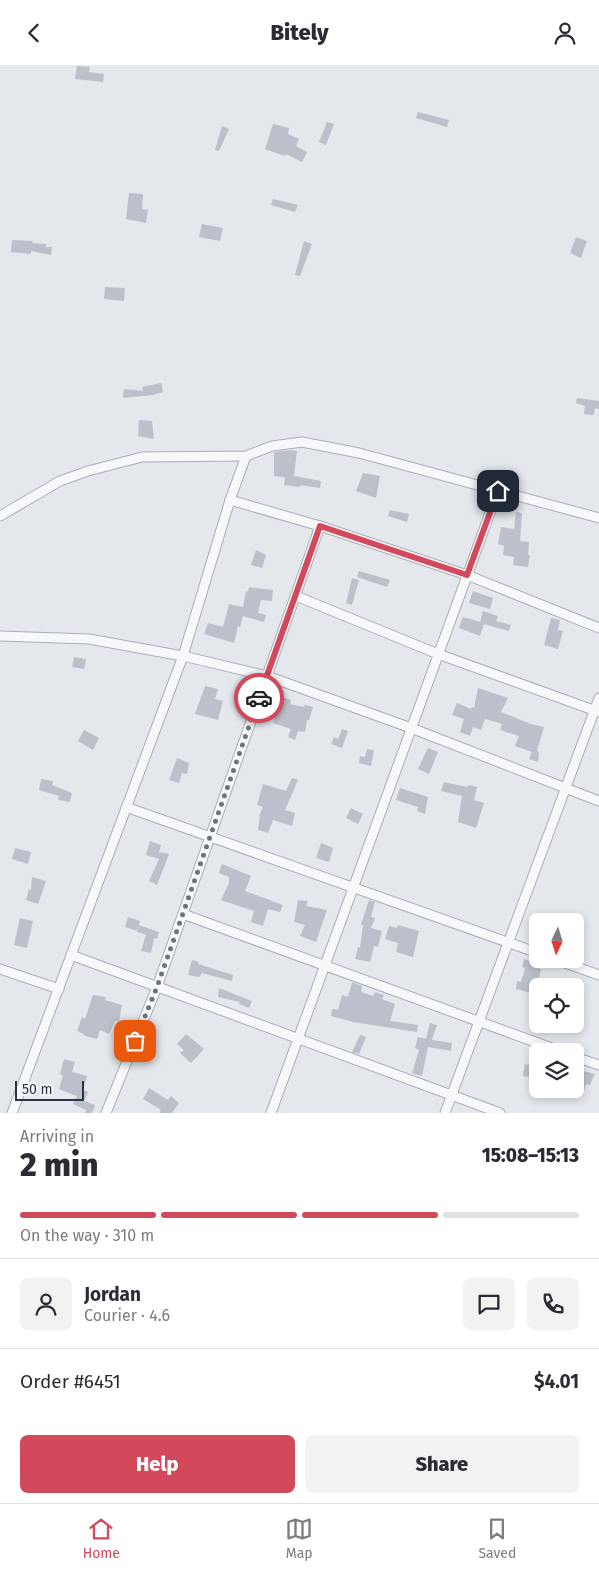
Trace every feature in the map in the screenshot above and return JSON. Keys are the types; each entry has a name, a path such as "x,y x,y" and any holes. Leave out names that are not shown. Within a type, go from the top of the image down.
{"street":[{"path":"0,516 60,481 88,471 142,457 246,456 272,446 302,442 359,453 599,518"},
{"path":"15,1112 58,989 183,655 230,500 246,456"},
{"path":"271,1113 498,491"},
{"path":"230,500 320,526 467,575 599,628"},
{"path":"106,1113 157,987 320,526"},
{"path":"296,596 438,654 597,711"},
{"path":"0,636 89,639 183,655 267,676 411,728 599,801"},
{"path":"446,1113 565,789 597,711 599,698"},
{"path":"126,807 529,950"},
{"path":"183,914 538,1043"},
{"path":"71,955 500,1113"},
{"path":"579,968 599,975"},
{"path":"0,969 58,989"},
{"path":"584,1060 599,1065"}],"building":[{"path":"77,66 90,67 89,72 104,74 103,82 75,79"},
{"path":"418,112 449,120 447,127 416,118"},
{"path":"327,122 334,124 326,145 319,142"},
{"path":"273,124 289,128 288,134 299,139 296,146 307,152 302,162 286,154 285,156 265,149"},
{"path":"222,126 229,129 219,151 215,150"},
{"path":"129,193 143,194 142,209 148,210 146,223 126,219"},
{"path":"273,199 298,205 295,212 271,205"},
{"path":"202,224 223,228 220,241 199,237"},
{"path":"576,237 587,241 581,258 570,253"},
{"path":"12,240 46,244 46,247 52,247 51,255 31,251 31,254 11,252"},
{"path":"304,241 312,244 300,276 295,275"},
{"path":"105,287 125,288 124,301 104,299"},
{"path":"161,383 163,392 123,398 124,389 143,391 142,387"},
{"path":"577,398 599,401 599,409 595,408 594,415 584,414 585,406 576,403"},
{"path":"139,420 152,421 154,439 138,436"},
{"path":"297,451 294,476 321,481 320,488 284,485 285,477 274,476 274,452"},
{"path":"363,473 380,476 376,498 356,491"},
{"path":"390,510 409,514 407,522 388,516"},
{"path":"516,512 522,513 520,541 529,542 528,555 530,555 528,567 513,565 514,557 503,555 504,546 498,544 501,527 514,529"},
{"path":"256,550 266,555 262,568 251,565"},
{"path":"359,571 390,580 387,587 357,577"},
{"path":"352,578 359,580 352,605 346,603"},
{"path":"249,587 273,590 272,601 261,600 258,613 266,615 264,622 243,616 240,627 238,626 234,643 204,634 208,623 223,627 229,604 243,607 246,591 248,592"},
{"path":"473,591 493,598 490,609 469,603"},
{"path":"483,611 498,616 496,621 511,625 509,631 484,624 480,636 459,628 463,617 480,622"},
{"path":"551,618 560,620 558,630 563,631 558,649 544,645"},
{"path":"74,657 86,659 84,669 72,667"},
{"path":"205,686 218,689 215,699 223,701 218,720 195,714"},
{"path":"478,688 508,698 501,712 544,727 537,751 539,752 538,762 529,759 532,752 515,746 519,736 500,730 502,724 485,719 481,730 473,727 470,736 460,732 464,719 452,715 457,703 471,709 472,707 474,708"},
{"path":"281,697 291,700 290,704 313,707 309,720 307,720 305,732 298,731 295,740 288,737 291,729 273,723"},
{"path":"342,729 348,731 342,748 331,744 334,737 338,739"},
{"path":"84,730 99,738 93,750 78,741"},
{"path":"428,748 438,752 429,774 418,769"},
{"path":"367,749 374,750 371,766 359,763 360,756 365,757"},
{"path":"177,758 189,763 187,774 182,773 179,783 169,780"},
{"path":"292,778 298,780 285,810 295,813 292,826 273,820 268,833 258,830 263,807 257,805 263,784 286,791"},
{"path":"41,779 53,781 52,785 72,793 70,802 58,800 59,796 39,790"},
{"path":"444,782 477,787 474,800 484,803 476,828 458,822 462,796 441,791"},
{"path":"400,788 428,797 425,814 417,811 418,807 396,800"},
{"path":"351,808 363,814 358,824 346,818"},
{"path":"150,841 161,845 159,852 169,854 157,885 149,881 159,859 146,855"},
{"path":"321,843 333,848 329,862 316,858"},
{"path":"15,848 31,852 28,864 12,859"},
{"path":"222,864 251,876 245,891 283,905 280,912 268,909 263,926 251,922 254,911 221,900 229,883 229,877 219,873"},
{"path":"32,877 46,881 38,904 26,900 29,889 31,890"},
{"path":"298,900 308,901 306,906 327,910 316,942 300,936 305,925 294,922"},
{"path":"369,900 375,902 371,917 375,918 371,928 382,931 378,947 374,946 370,962 355,959 358,947 360,948 363,925 361,924"},
{"path":"128,917 140,921 137,931 125,927"},
{"path":"20,918 33,921 27,948 14,945"},
{"path":"139,925 159,932 157,939 154,938 151,953 141,951 146,935 137,932"},
{"path":"398,925 419,931 413,957 396,952 398,943 385,939 389,926 397,928"},
{"path":"524,959 529,961 529,968 541,969 539,978 529,978 529,993 516,989 517,981 521,982 525,968 522,967"},
{"path":"192,960 199,962 198,964 233,975 232,981 202,973 199,977 188,975"},
{"path":"352,982 362,986 361,992 373,996 375,992 384,995 382,999 395,1004 390,1021 418,1025 417,1032 353,1022 331,1016 332,1009 338,1010 342,995 348,997"},
{"path":"219,988 252,1001 249,1008 239,1004 240,1002 218,997"},
{"path":"93,995 106,997 105,1000 122,1005 119,1021 115,1021 109,1034 100,1030 97,1039 77,1031 82,1017 85,1019"},
{"path":"430,1023 437,1025 432,1040 452,1043 451,1051 428,1047 422,1076 412,1073 419,1050 415,1048 418,1037 426,1039"},
{"path":"186,1034 204,1049 191,1063 180,1053 184,1050 177,1044"},
{"path":"360,1035 366,1037 359,1054 352,1052"},
{"path":"64,1059 75,1062 72,1072 87,1076 83,1090 88,1092 84,1101 95,1105 92,1113 85,1113 86,1110 73,1104 77,1096 59,1089 63,1076 60,1074"},
{"path":"525,1064 529,1065 529,1077 523,1076"},
{"path":"584,1071 595,1074 590,1085 586,1084 584,1091"},
{"path":"149,1088 168,1100 171,1096 179,1103 172,1113 159,1113 161,1110 143,1099"}],"way so far":[{"path":"135,1041 157,987 259,698"}],"route":[{"path":"259,698 320,526 467,575 498,491"}]}
